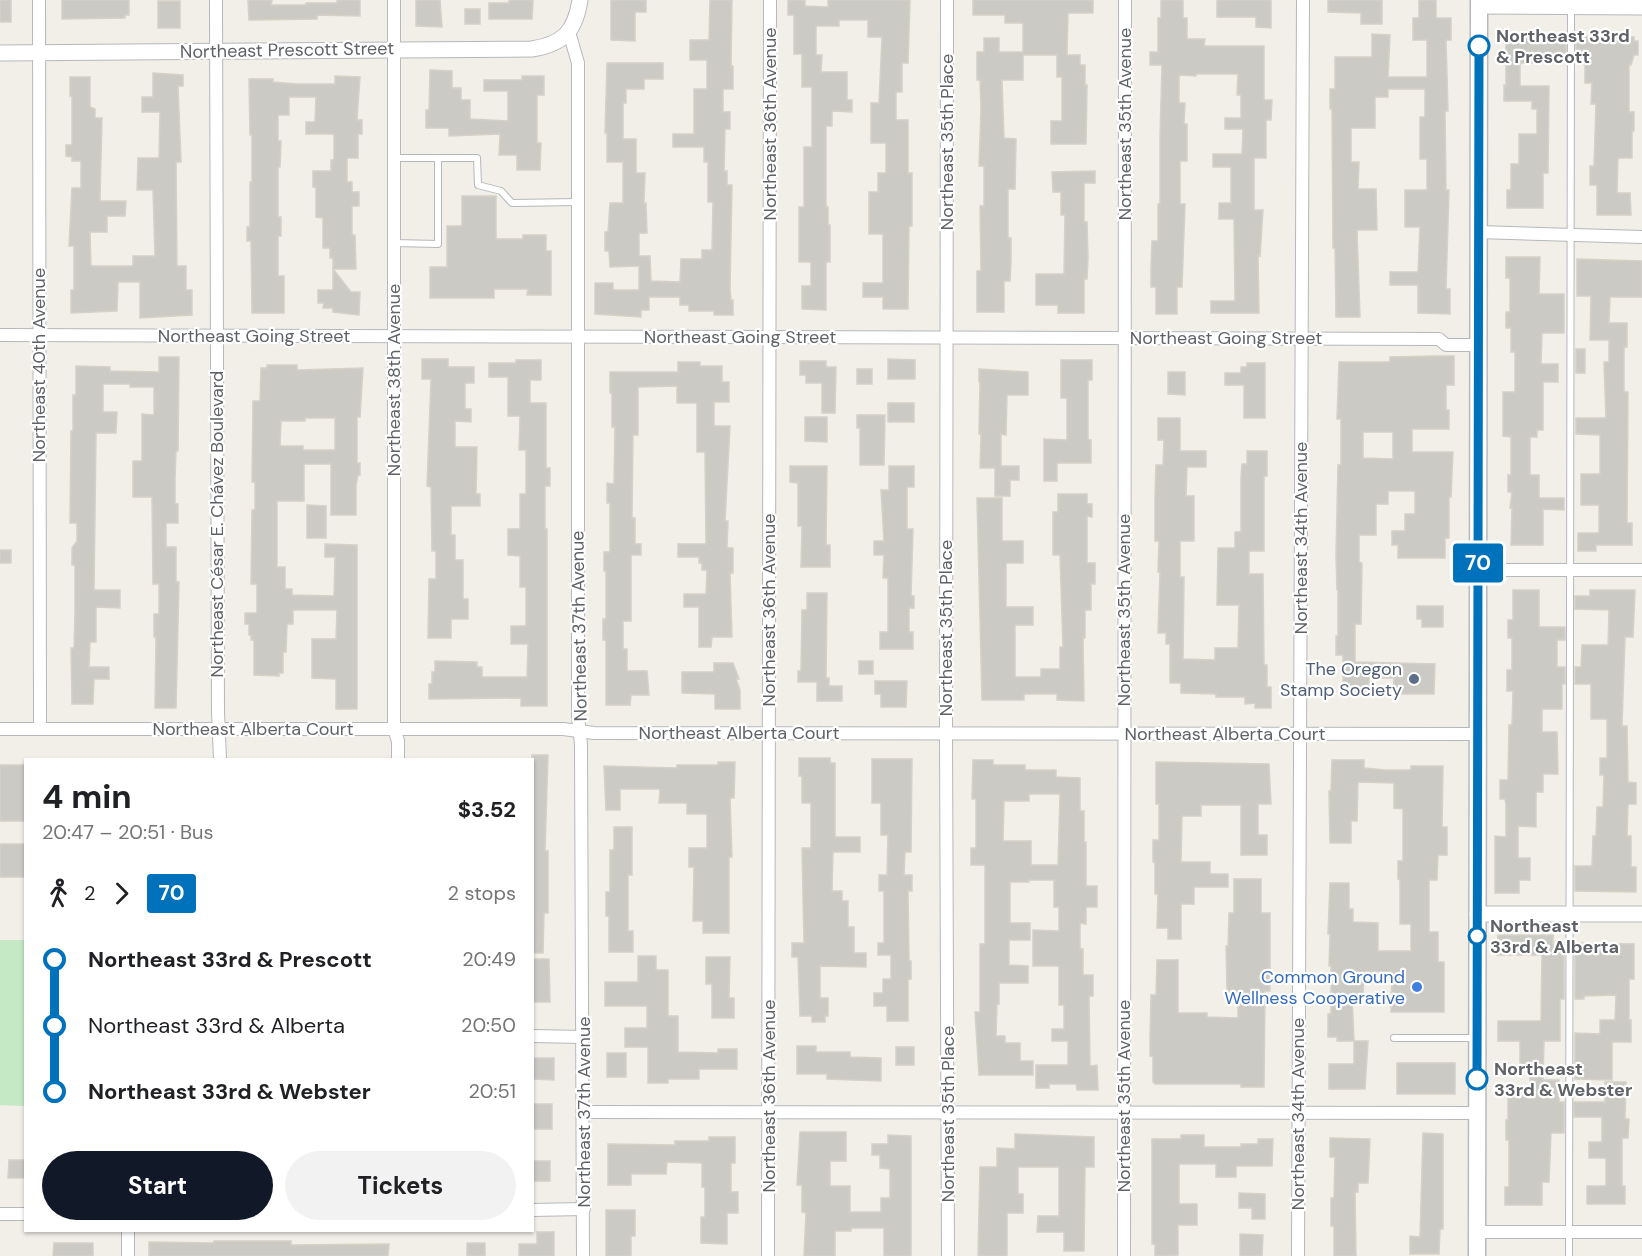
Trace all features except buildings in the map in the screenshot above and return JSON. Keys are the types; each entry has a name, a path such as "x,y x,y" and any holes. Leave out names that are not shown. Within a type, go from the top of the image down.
{"main road":[{"path":"1477,1256 1479,3"}],"street":[{"name":"Northeast 40th Avenue","path":"39,0 40,729"},
{"name":"Northeast César E. Chávez Boulevard","path":"216,0 220,758"},
{"name":"Northeast 38th Avenue","path":"394,0 394,729 398,741 398,758"},
{"path":"569,32 580,0"},
{"name":"Northeast 36th Avenue","path":"768,1256 770,0"},
{"name":"Northeast 35th Place","path":"948,0 946,734 948,1256"},
{"name":"Northeast 35th Avenue","path":"1124,1256 1125,0"},
{"name":"Northeast 34th Avenue","path":"1298,1256 1303,0"},
{"path":"1479,3 1642,7"},
{"name":"Northeast Prescott Street","path":"0,53 532,49 557,43 569,32"},
{"name":"Northeast 37th Avenue","path":"569,32 578,63 578,716 582,744 583,1256"},
{"path":"1478,232 1642,237"},
{"name":"Northeast Going Street","path":"0,335 1301,338 1439,339 1446,345 1478,345"},
{"path":"1478,570 1642,570"},
{"name":"Northeast Alberta Court","path":"0,729 563,729 769,734 1478,734"},
{"path":"1477,914 1642,914"},
{"path":"534,1036 584,1037"},
{"path":"584,1112 1477,1113"},
{"path":"534,1210 584,1209"},
{"path":"0,1214 24,1214"},
{"path":"128,1232 128,1256"},
{"path":"1477,1232 1642,1232"}],"lane":[{"path":"1569,1256 1571,6"},
{"path":"394,158 477,158 478,185 501,191 512,203 578,202"},
{"path":"394,243 438,244 438,158"},
{"path":"1394,1038 1477,1038"}],"green space":[{"path":"0,940 24,940 24,1106 0,1105"}],"bus line":[{"name":"70","path":"1477,1079 1479,46"}],"place":[{"name":"Northeast 33rd & Prescott","path":"1479,46"},
{"name":"The Oregon Stamp Society","path":"1414,679"},
{"name":"Northeast 33rd & Alberta","path":"1477,936"},
{"name":"Common Ground Wellness Cooperative","path":"1417,987"},
{"name":"Northeast 33rd & Webster","path":"1477,1079"}]}
